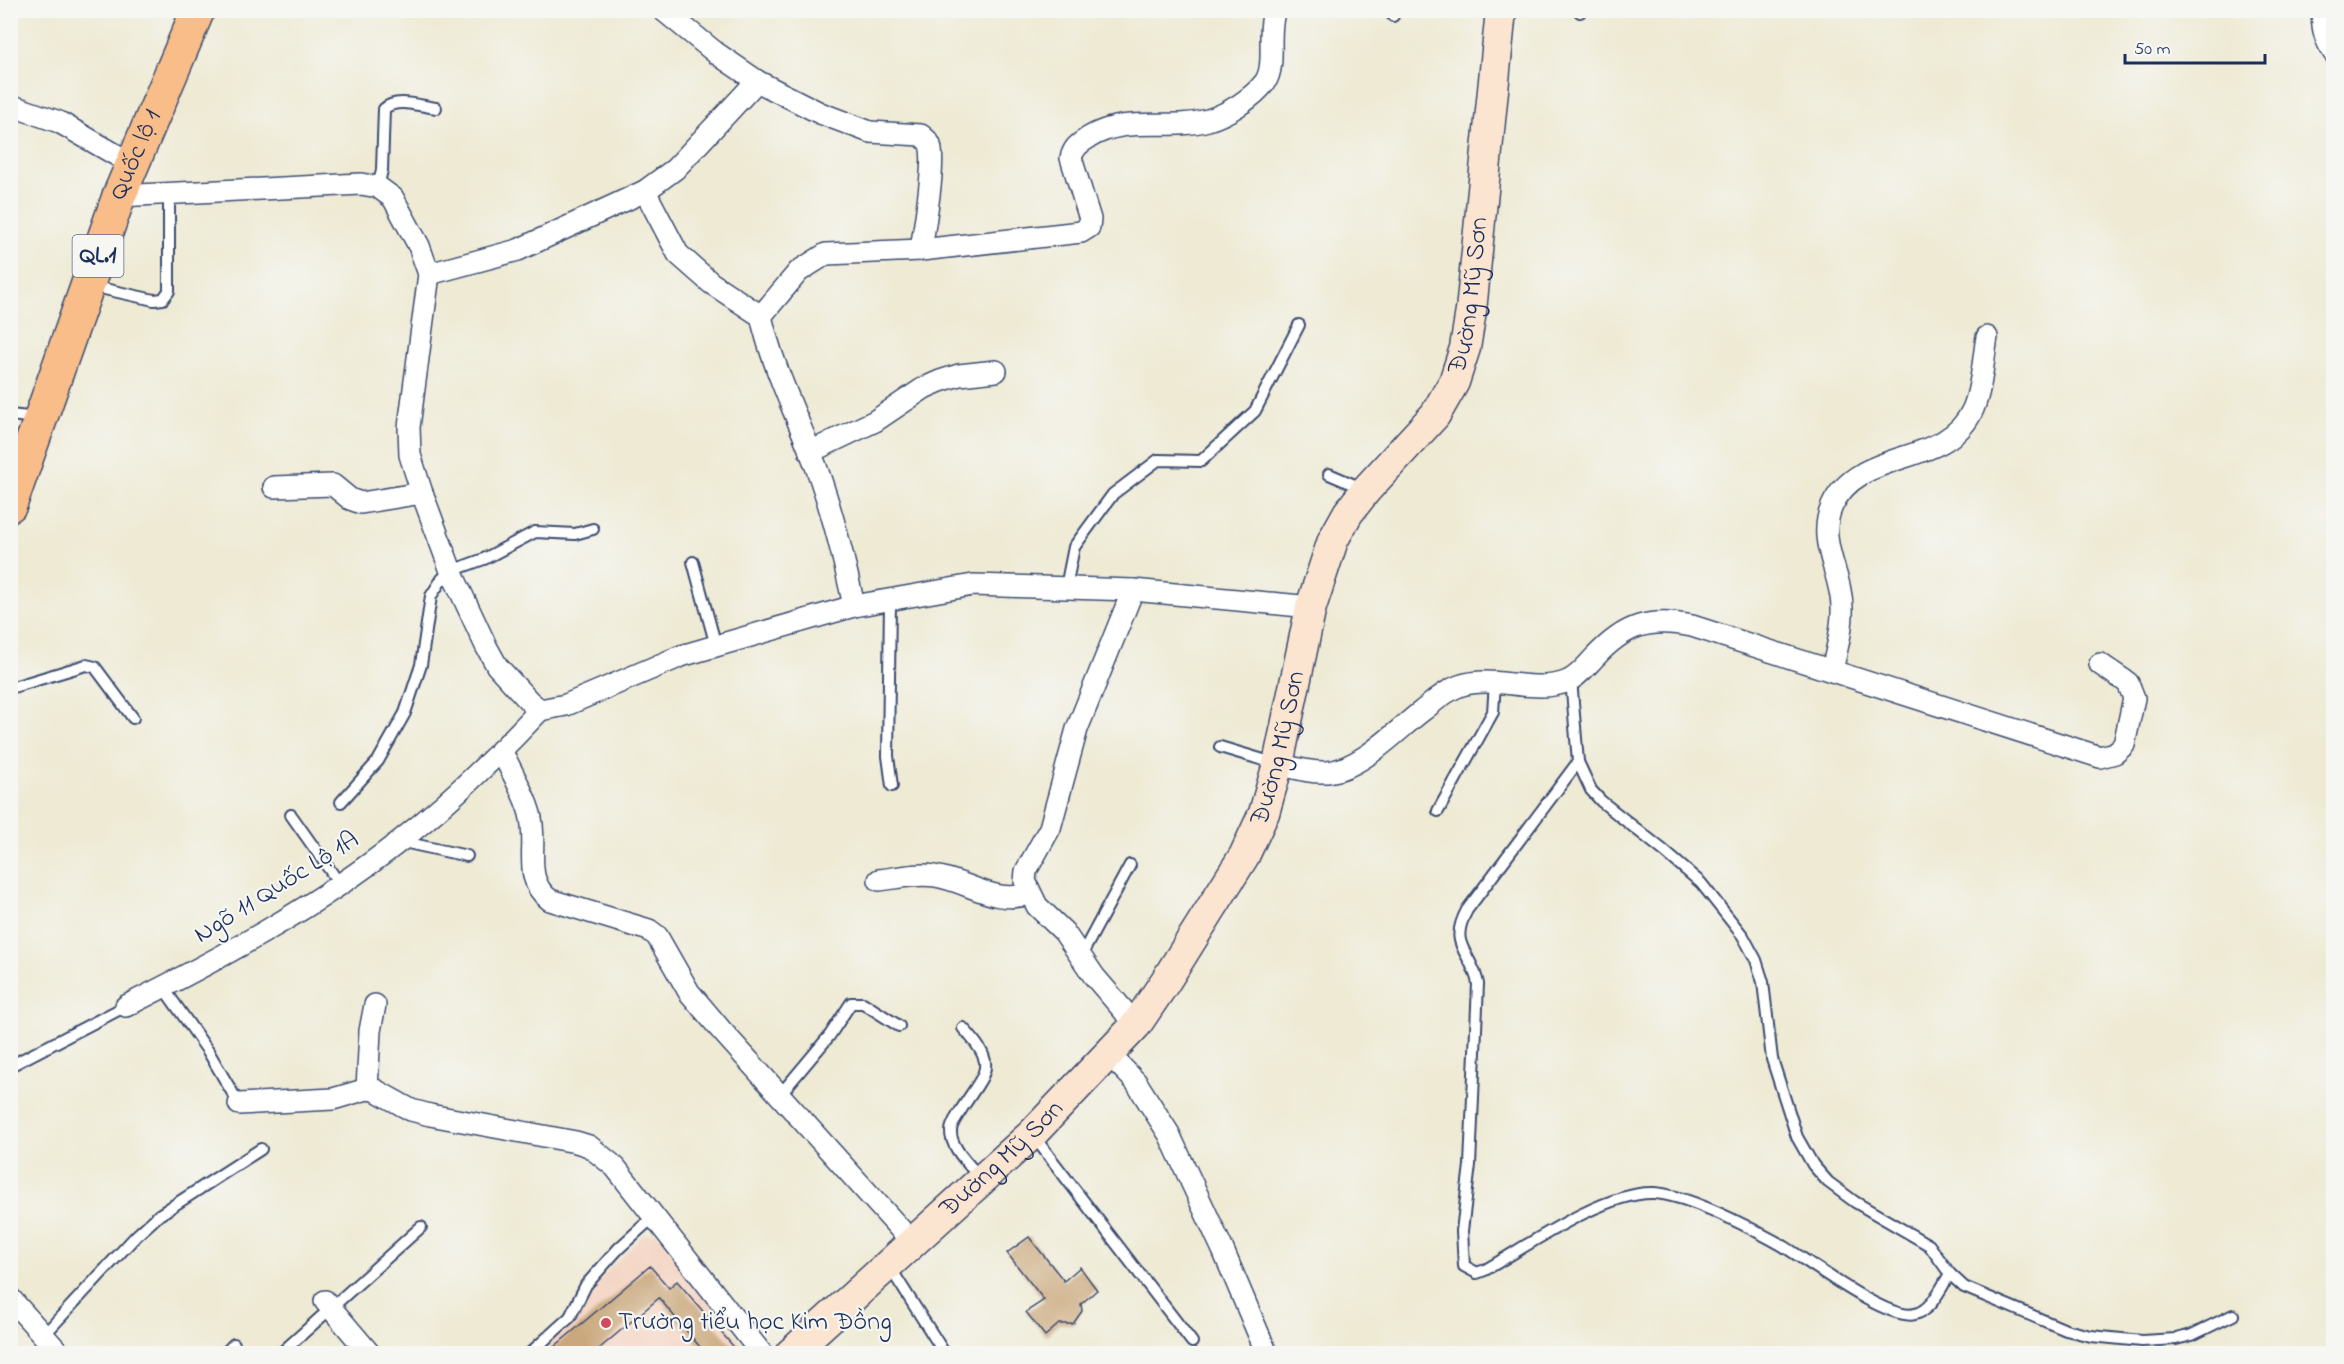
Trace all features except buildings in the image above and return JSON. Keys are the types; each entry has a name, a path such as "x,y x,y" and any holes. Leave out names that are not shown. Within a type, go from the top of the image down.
{"highway":[{"name":"Quốc lộ 1","path":"10,505 25,416 87,285 119,196 198,10"}],"street":[{"path":"663,10 716,53 757,81 849,126 892,135 921,135 926,139 931,146 929,194 921,250"},
{"path":"762,316 800,271 826,254 921,250 1070,235 1089,227 1090,219 1071,158 1078,144 1094,134 1123,124 1208,120 1240,104 1266,80 1270,68 1270,24 1275,10"},
{"name":"Đường Mỹ Sơn","path":"807,1348 887,1263 1032,1134 1136,1025 1244,855 1264,813 1278,764 1311,607 1333,540 1348,513 1366,490 1435,415 1454,382 1465,348 1471,311 1501,10"},
{"path":"2323,10 2322,25 2327,43 2334,53"},
{"path":"429,274 518,250 645,191 675,169 757,81"},
{"path":"10,105 59,122 132,164"},
{"path":"119,196 361,183 378,187 393,198 402,211 429,274 409,427 410,456 451,572 497,666 540,710 566,705 658,665 854,606 974,585 1133,590 1311,607"},
{"path":"645,191 678,254 711,283 762,316 775,368 810,452 845,564 854,606"},
{"path":"1832,671 1843,610 1837,573 1826,539 1832,507 1840,493 1854,478 1872,467 1917,454 1960,429 1974,407 1987,337"},
{"path":"810,452 875,421 924,388 940,381 996,371"},
{"path":"274,487 333,485 350,499 361,503 422,493"},
{"path":"1133,590 1077,729 1050,828 1026,871 1025,881 1029,894 1037,906 1064,932 1094,976 1136,1025"},
{"path":"1278,764 1329,772 1341,768 1373,751 1447,692 1472,683 1546,685 1571,679 1619,633 1634,626 1673,622 2100,757 2115,753 2124,745 2134,698 2128,683 2100,664"},
{"name":"Ngõ 11 Quốc Lộ 1A","path":"126,1006 231,951 298,912 399,841 477,776 540,710"},
{"path":"501,750 531,817 532,878 535,886 550,900 649,930 657,936 689,992 778,1096 911,1241"},
{"path":"879,880 924,874 938,876 1000,898 1015,899 1029,894"},
{"path":"367,1089 370,1031 375,1005"},
{"path":"1109,1054 1136,1082 1169,1134 1223,1250 1267,1353"},
{"path":"239,1104 333,1099 367,1089 375,1090 411,1110 429,1115 589,1146 615,1167 762,1353"},
{"path":"10,1298 60,1353"},
{"path":"328,1304 370,1353"}],"lane":[{"path":"378,187 382,170 384,109 388,105 397,103 436,108"},
{"path":"87,285 154,300 163,299 169,291 169,192"},
{"path":"1066,587 1074,547 1113,494 1158,460 1201,461 1254,411 1299,325"},
{"path":"1329,474 1366,490"},
{"path":"341,802 378,761 405,713 421,666 431,596 442,579 451,572 484,559 535,532 575,534 593,529"},
{"path":"693,562 716,646"},
{"path":"890,601 888,756 892,786"},
{"path":"10,688 86,665 95,667 133,718"},
{"path":"1571,679 1578,762 1591,790 1601,801 1664,850 1701,883 1743,936 1763,982 1772,1059 1797,1137 1813,1165 1828,1182 1855,1202 1929,1245 1950,1274 1964,1287 2041,1321 2091,1336 2142,1341 2176,1339 2192,1335 2233,1315"},
{"path":"1438,811 1493,712 1495,682"},
{"path":"1220,747 1278,764"},
{"path":"1578,762 1467,910 1459,925 1460,948 1476,973 1478,984 1470,1165 1462,1231 1464,1266 1477,1273 1485,1270 1578,1218 1625,1196 1653,1193 1676,1197 1739,1224 1778,1243 1857,1294 1886,1309 1907,1316 1917,1314 1927,1308 1950,1274"},
{"path":"291,815 339,883"},
{"path":"399,841 467,856"},
{"path":"1081,956 1130,865"},
{"path":"163,987 208,1051 239,1104"},
{"path":"778,1096 830,1035 851,1003 863,1003 900,1026"},
{"name":"Ngõ 11 Quốc Lộ 1A","path":"10,1066 126,1006"},
{"path":"963,1028 985,1055 986,1071 954,1121 951,1131 957,1148 981,1180"},
{"path":"1032,1134 1192,1342"},
{"path":"43,1336 136,1236 159,1215 261,1149"},
{"path":"529,1353 570,1317 586,1285 618,1249 653,1217"},
{"path":"280,1353 328,1304 421,1227"},
{"path":"887,1263 945,1353"},
{"path":"224,1353 234,1344"}],"shaded area":[{"path":"644,1234 658,1234 749,1354 536,1354 583,1311 598,1281"}],"place":[{"name":"Trường tiểu học Kim Đồng","path":"606,1323"}]}
